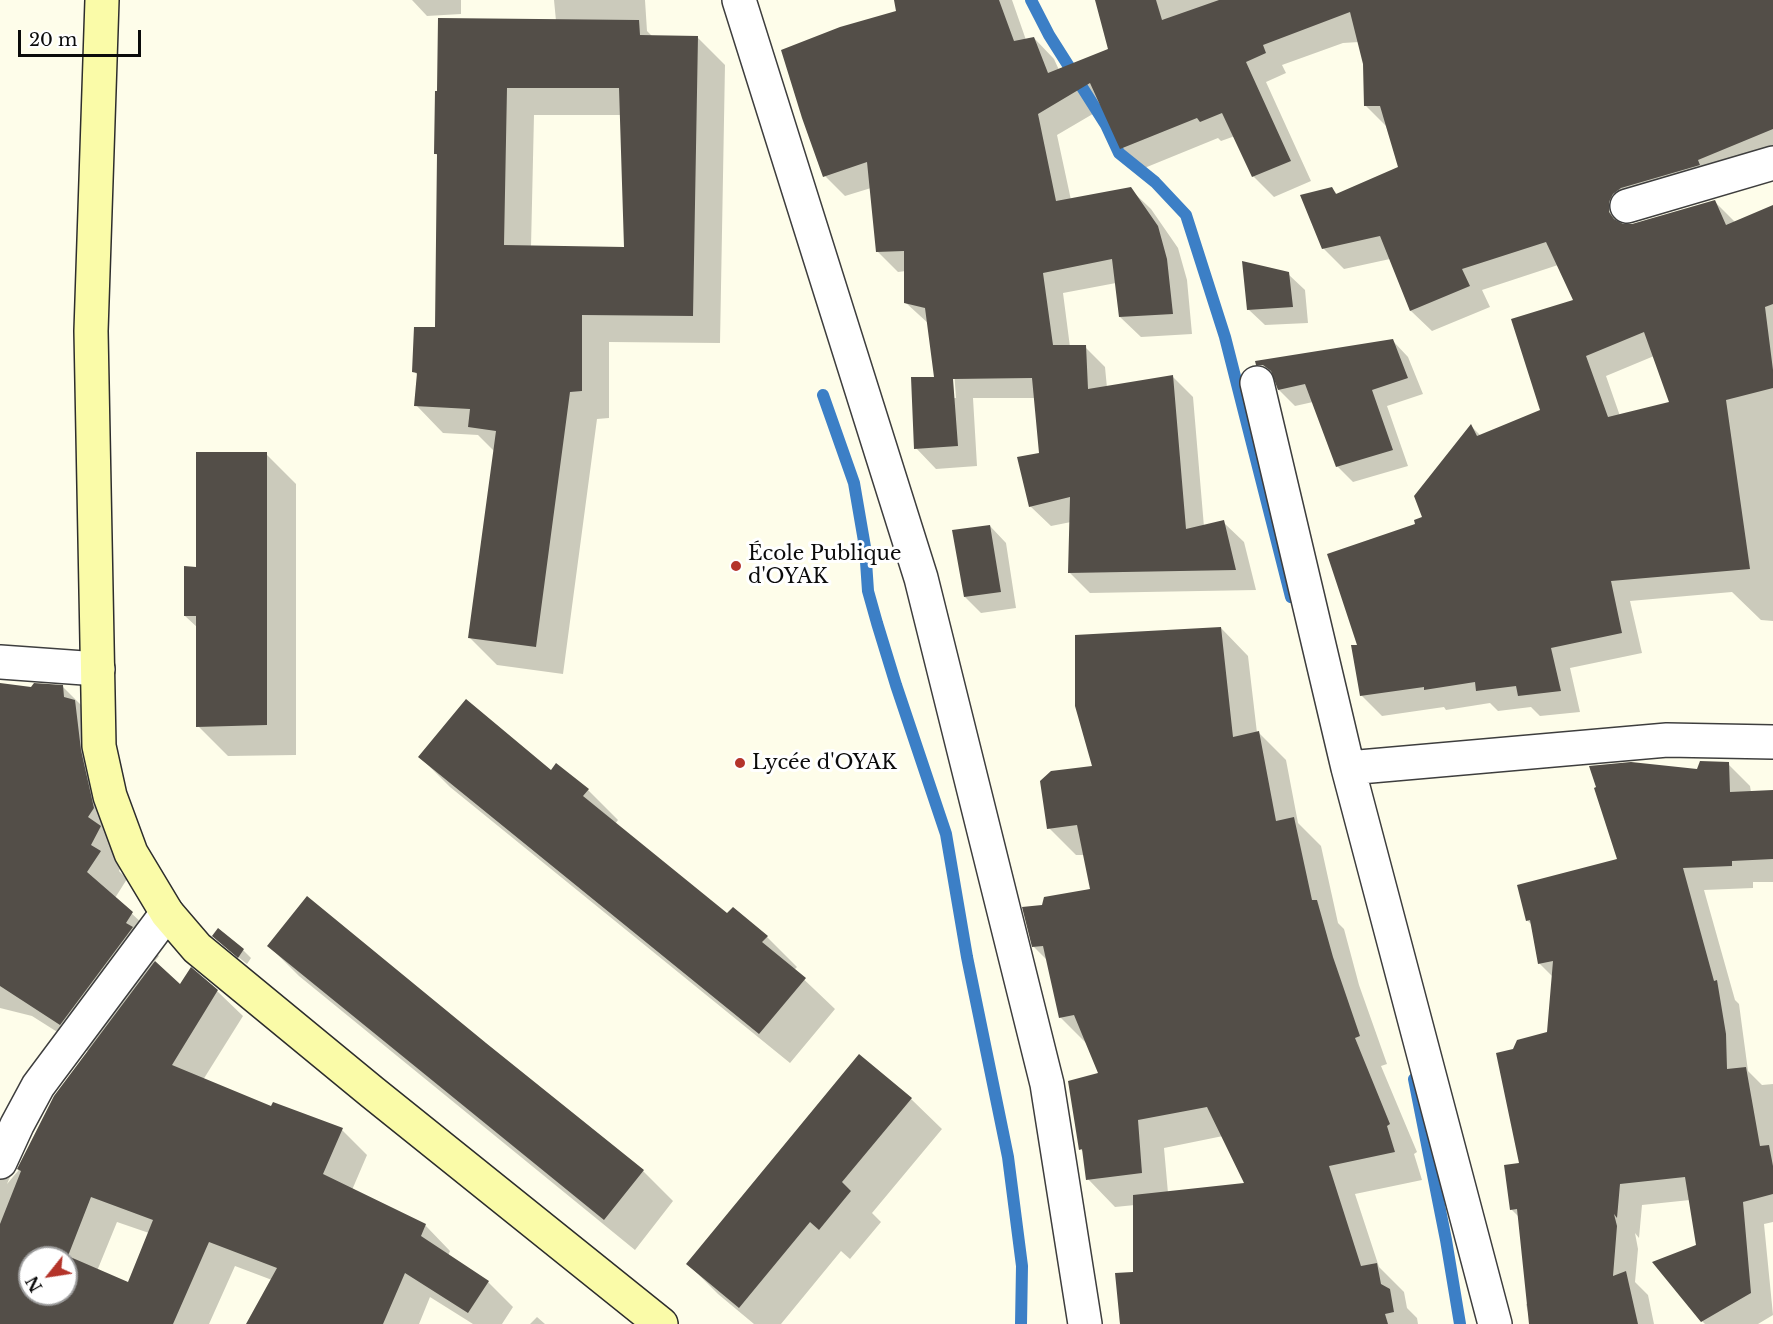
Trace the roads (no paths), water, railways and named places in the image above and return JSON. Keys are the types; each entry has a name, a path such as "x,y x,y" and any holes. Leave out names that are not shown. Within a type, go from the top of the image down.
{"main road":[{"path":"102,0 92,331 99,746 110,796 131,853 167,913 197,948 661,1324"}],"street":[{"path":"739,0 921,578 1047,1084 1085,1324"},
{"path":"1627,206 1773,163"},
{"path":"1257,383 1348,768 1495,1324"},
{"path":"0,662 98,669"},
{"path":"1348,768 1667,740 1773,742"},
{"path":"0,1162 39,1086 167,913"}],"waterway":[{"path":"1031,0 1049,35 1106,125 1119,153 1155,182 1186,215 1225,337 1291,597"},
{"path":"823,395 854,483 865,547 868,591 896,685 946,834 967,957 1008,1157 1022,1266 1021,1324"},
{"path":"1414,1079 1460,1324"}],"place":[{"name":"École Publique d'OYAK","path":"736,566"},
{"name":"Lycée d'OYAK","path":"740,763"}]}
